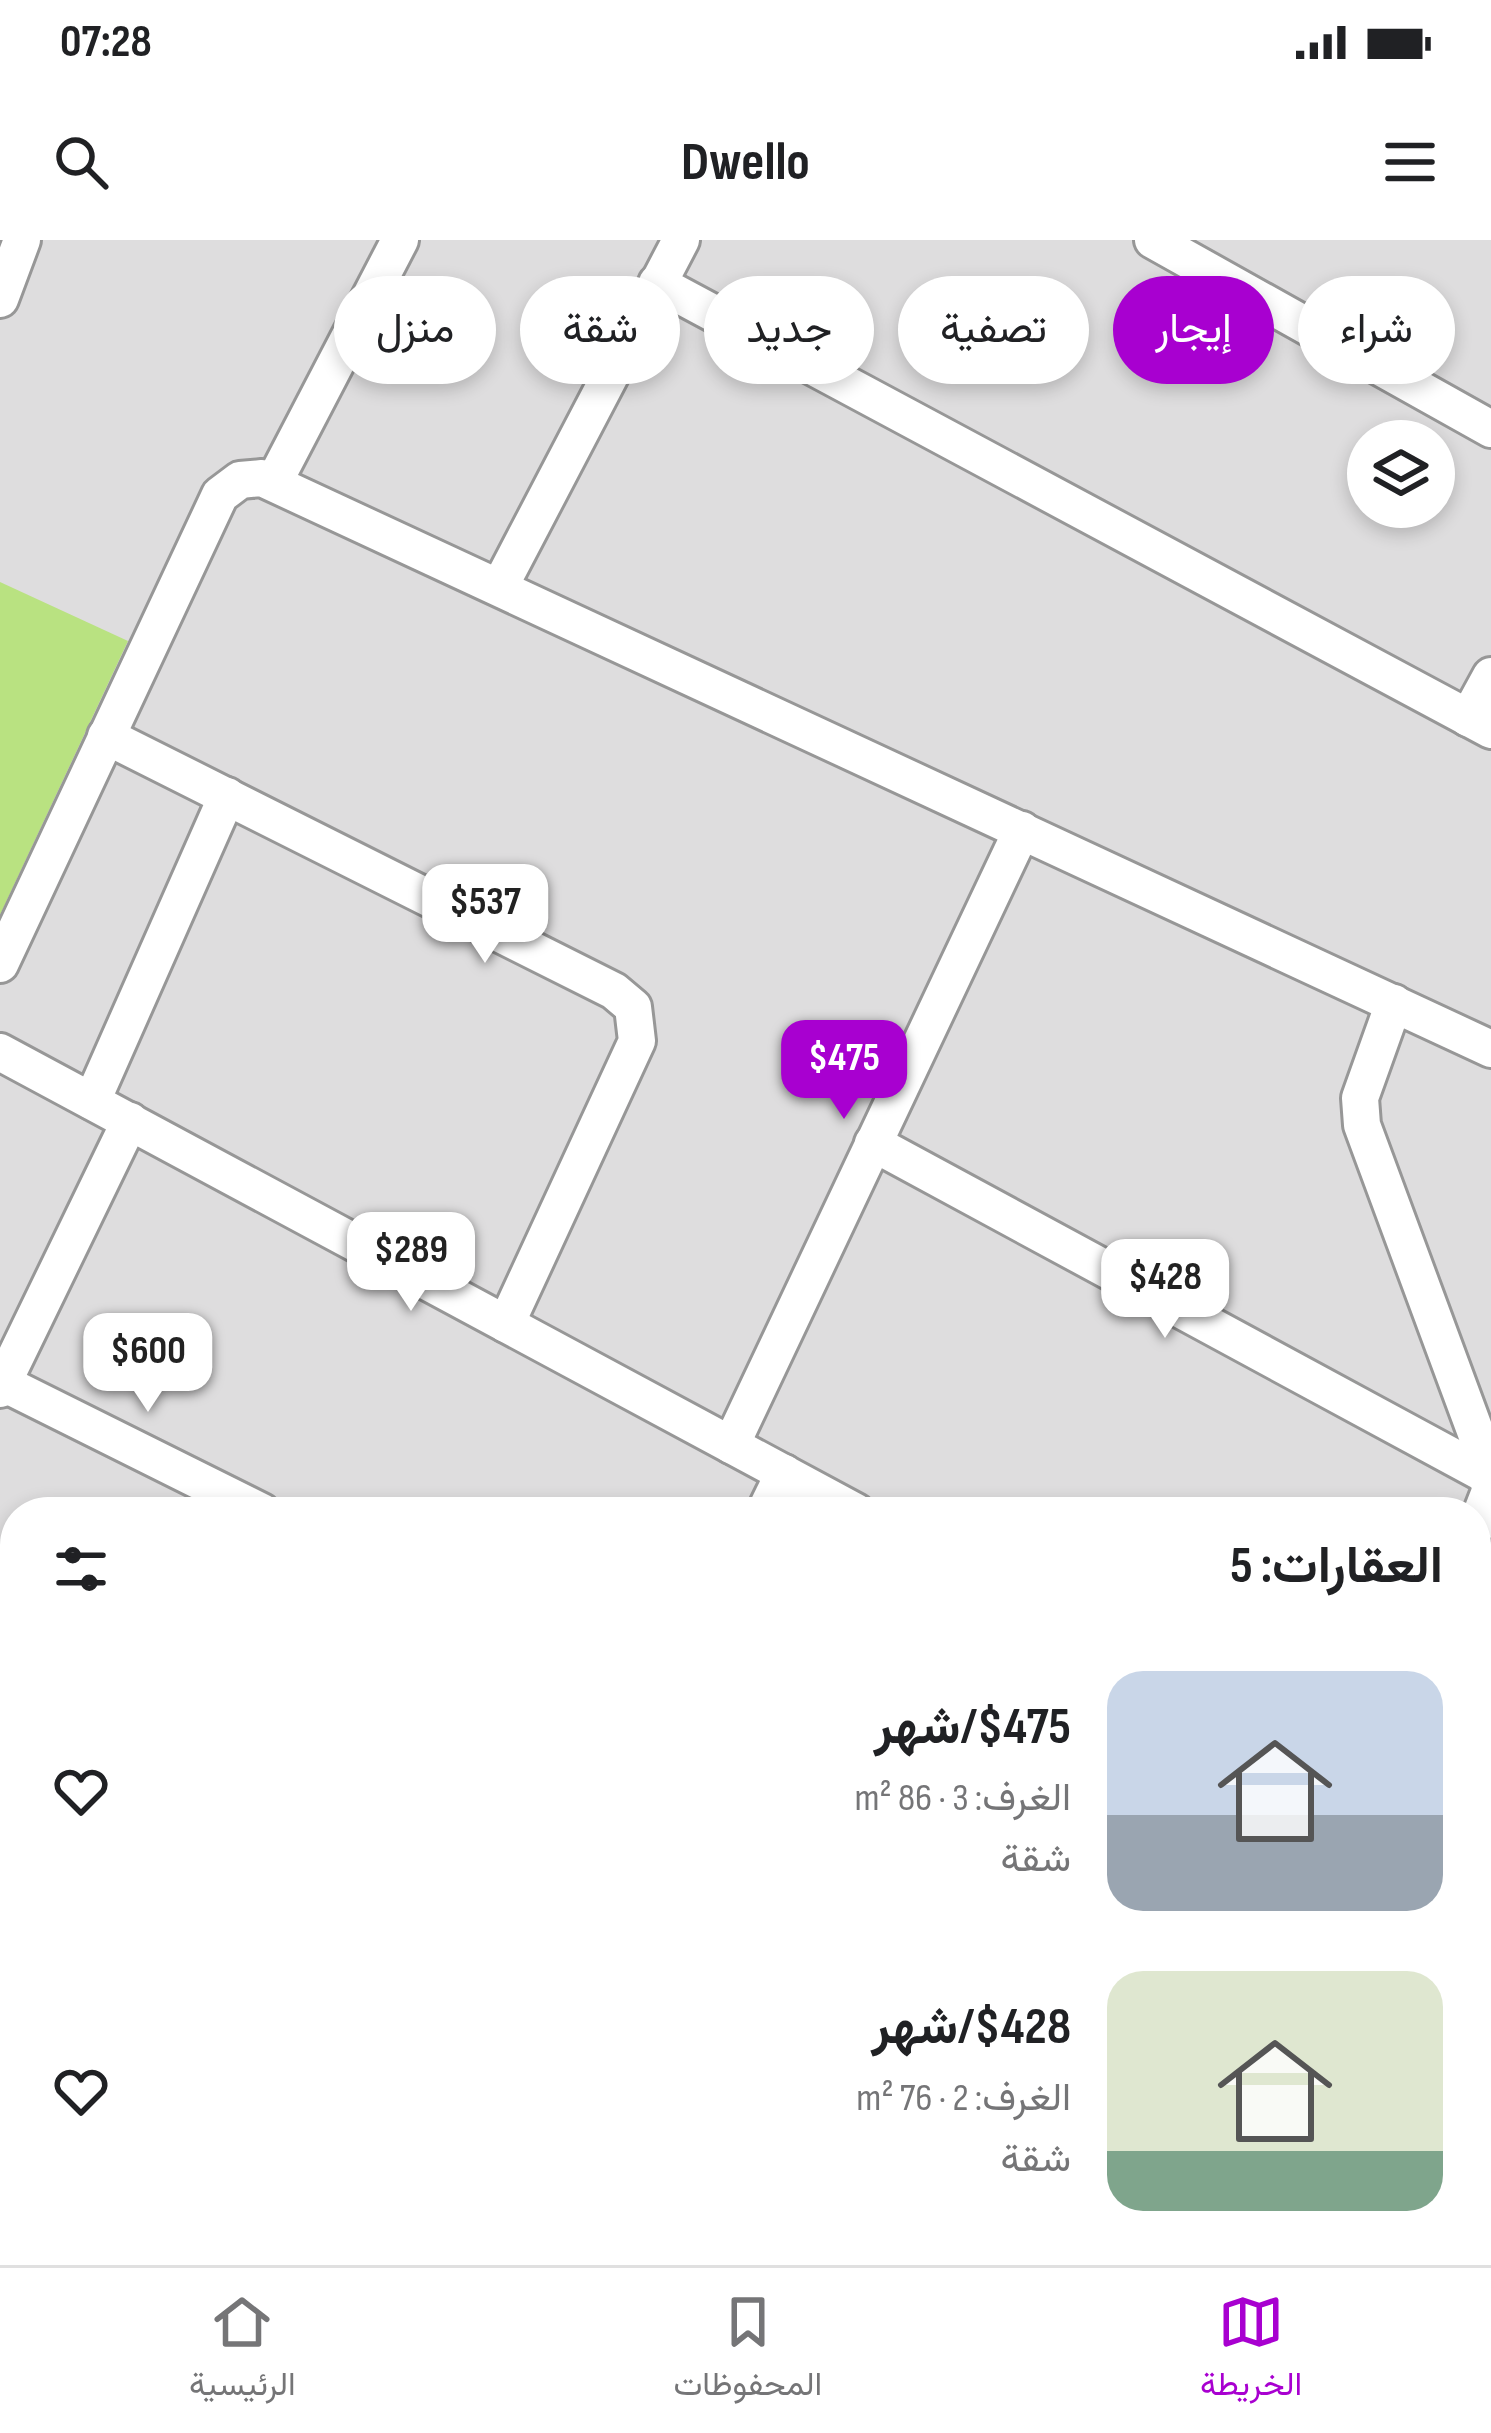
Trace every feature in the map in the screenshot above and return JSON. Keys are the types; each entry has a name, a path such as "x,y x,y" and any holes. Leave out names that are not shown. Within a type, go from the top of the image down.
{"street":[{"path":"2,287 22,240"},
{"path":"274,482 400,240"},
{"path":"661,276 681,240"},
{"path":"1153,240 1491,429"},
{"path":"680,296 1480,724 1491,676"},
{"path":"500,586 605,384"},
{"path":"0,964 220,494 251,477 274,482 500,586 1491,1049"},
{"path":"106,736 614,991 633,1007 638,1041 506,1324"},
{"path":"92,1101 227,796"},
{"path":"731,1445 1022,830"},
{"path":"1394,1003 1360,1098 1361,1125 1490,1477"},
{"path":"0,1052 828,1497"},
{"path":"130,1121 1,1386 226,1497"},
{"path":"874,1143 1490,1477"},
{"path":"772,1497 784,1473"}],"shaded area":[{"path":"0,240 1491,240 1491,1497 0,1497"}],"green space":[{"path":"0,582 128,641 0,915"}]}
